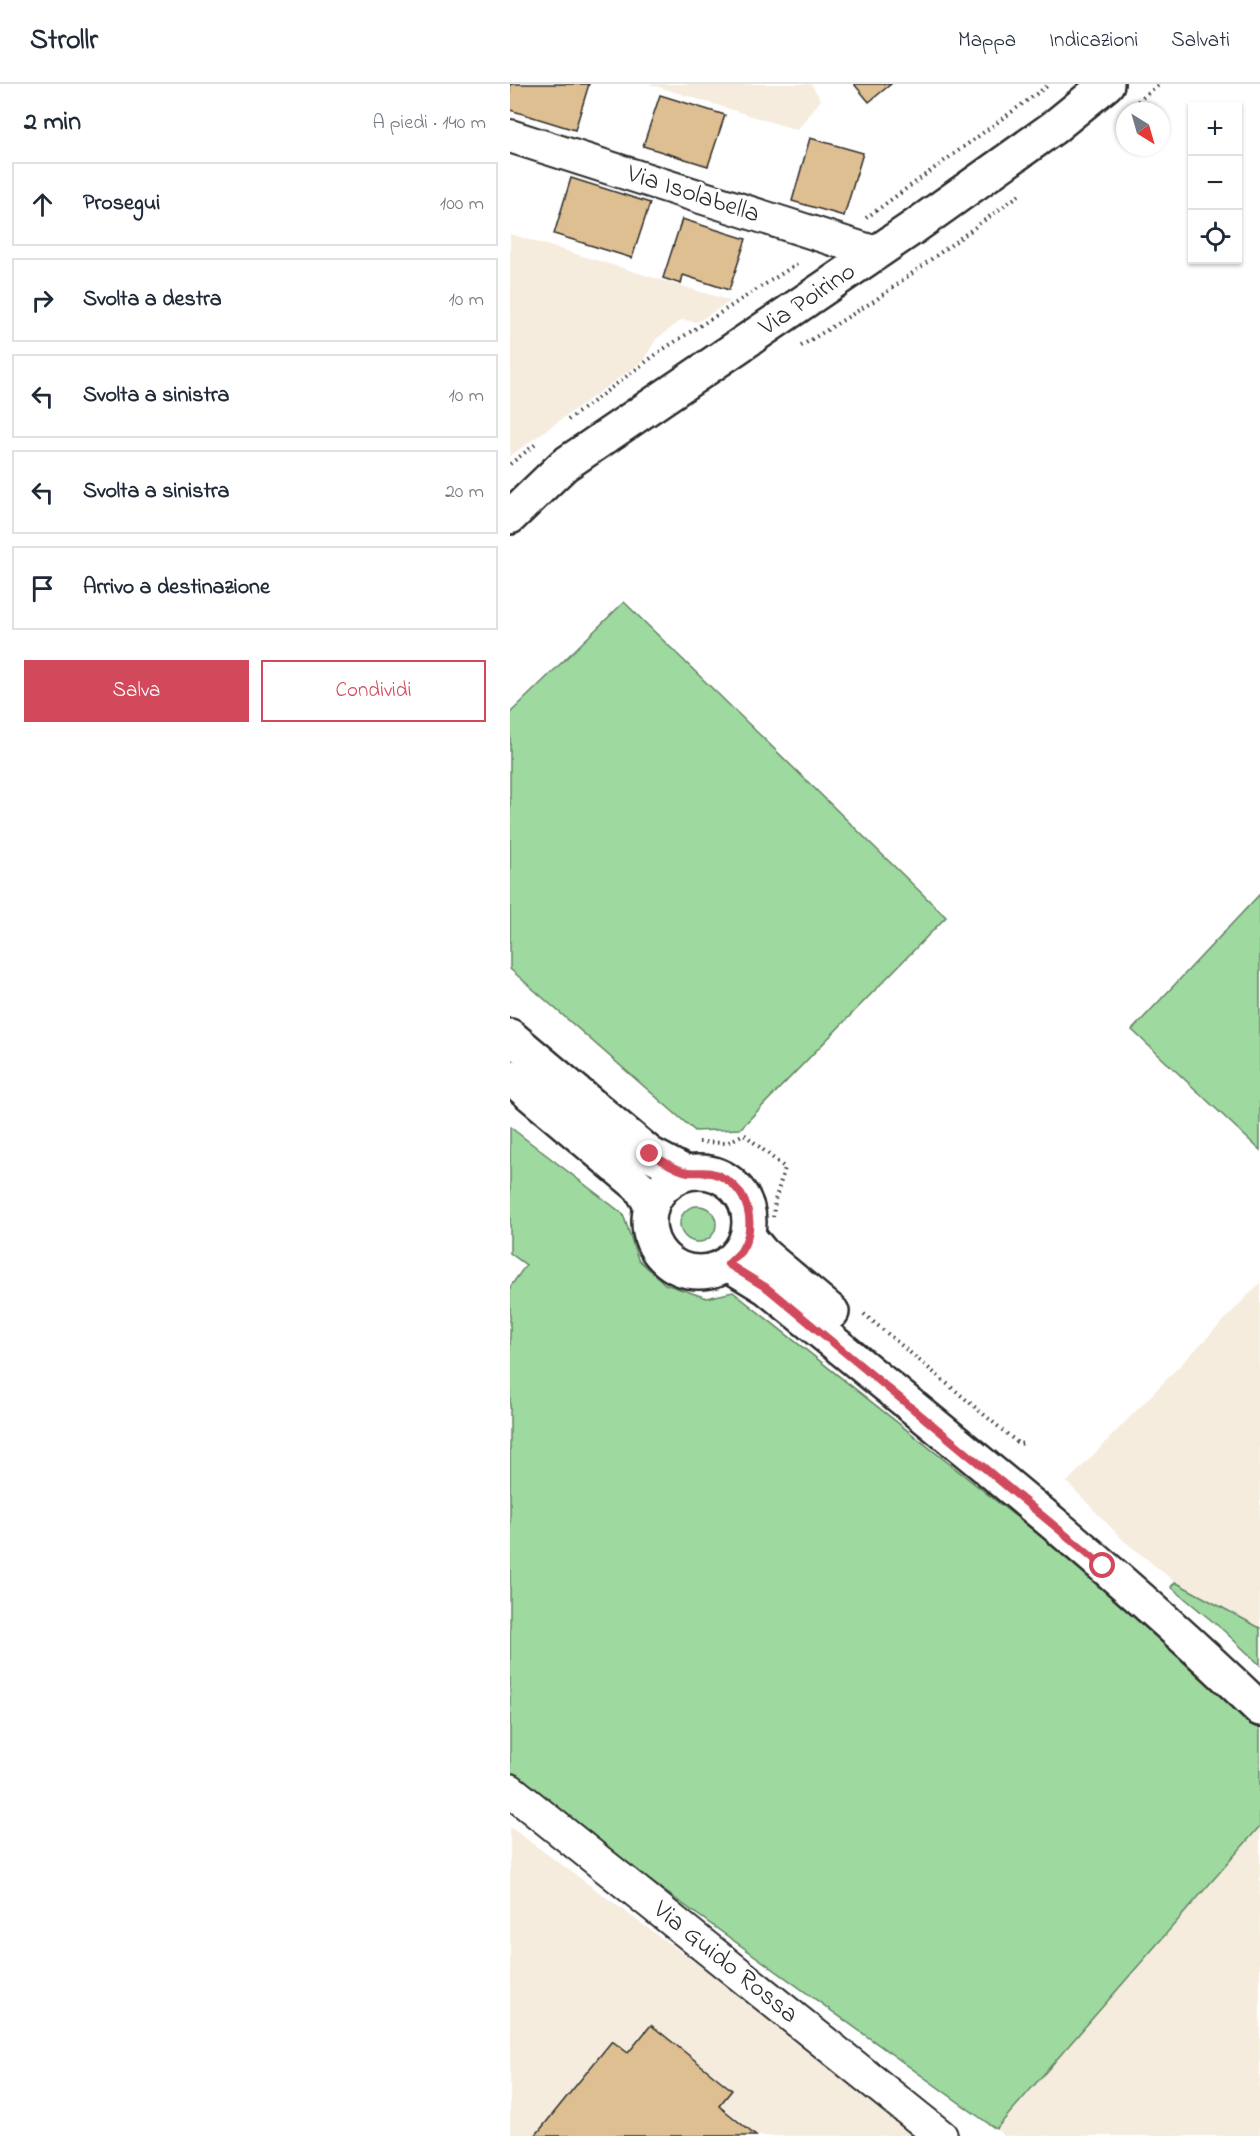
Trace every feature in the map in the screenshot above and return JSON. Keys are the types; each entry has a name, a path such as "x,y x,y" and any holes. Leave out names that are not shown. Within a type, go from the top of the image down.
{"street":[{"name":"Via Poirino","path":"510,517 564,465 876,253 1053,128 1107,84"},
{"name":"Via Isolabella","path":"510,136 876,253"},
{"path":"510,1036 650,1154 686,1173"},
{"path":"510,1077 640,1188 651,1205"},
{"path":"702,1171 717,1174 732,1183 741,1193 748,1207 750,1222 748,1236 740,1252 728,1264 713,1271 697,1273 682,1270 668,1262 657,1251 650,1237 648,1221 651,1205 659,1191 671,1180 686,1173 702,1171"},
{"path":"748,1236 763,1254 1070,1510 1260,1678"},
{"path":"728,1264 767,1288 1017,1493 1216,1666 1260,1709"},
{"name":"Via Guido Rossa","path":"510,1790 941,2136"}],"path":[{"path":"560,426 662,350 835,240 1050,84"},
{"path":"1137,102 1160,84"},
{"path":"510,464 542,440"}],"shaded area":[{"path":"649,84 811,84 821,100 797,130"},
{"path":"510,234 731,301 697,322 682,320 656,339 643,361 510,456"},
{"path":"1260,1283 1260,1628 1175,1582 1123,1540 1067,1482"},
{"path":"1260,1826 1260,2136 1004,2136 996,2129"},
{"path":"510,1827 756,2007 919,2136 510,2136"}],"green space":[{"path":"624,602 946,917 740,1129 695,1131 510,969 510,713"},
{"path":"1260,894 1260,1150 1132,1030"},
{"path":"510,1127 623,1214 638,1259 665,1284 707,1298 733,1292 1126,1604 1260,1728 1260,1826 996,2129 510,1780 510,1287 526,1265 510,1253"},
{"path":"698,1206 711,1211 716,1224 711,1237 698,1242 685,1237 680,1224 685,1211"},
{"path":"1175,1582 1260,1628 1260,1665 1223,1630 1171,1587"}],"building":[{"path":"510,84 589,84 575,130 510,110"},
{"path":"854,84 891,84 869,102"},
{"path":"660,95 725,115 708,166 643,146"},
{"path":"810,138 863,153 844,216 792,201"},
{"path":"571,178 650,203 632,258 554,234"},
{"path":"682,219 746,239 729,290 683,275 681,284 663,278"},
{"path":"651,2025 732,2090 719,2106 756,2136 535,2136 612,2041 628,2053"}],"route":[{"path":"650,1154 686,1173 702,1171 717,1174 732,1183 741,1193 748,1207 750,1222 748,1236 740,1252 728,1264 767,1288 1103,1566"}]}
